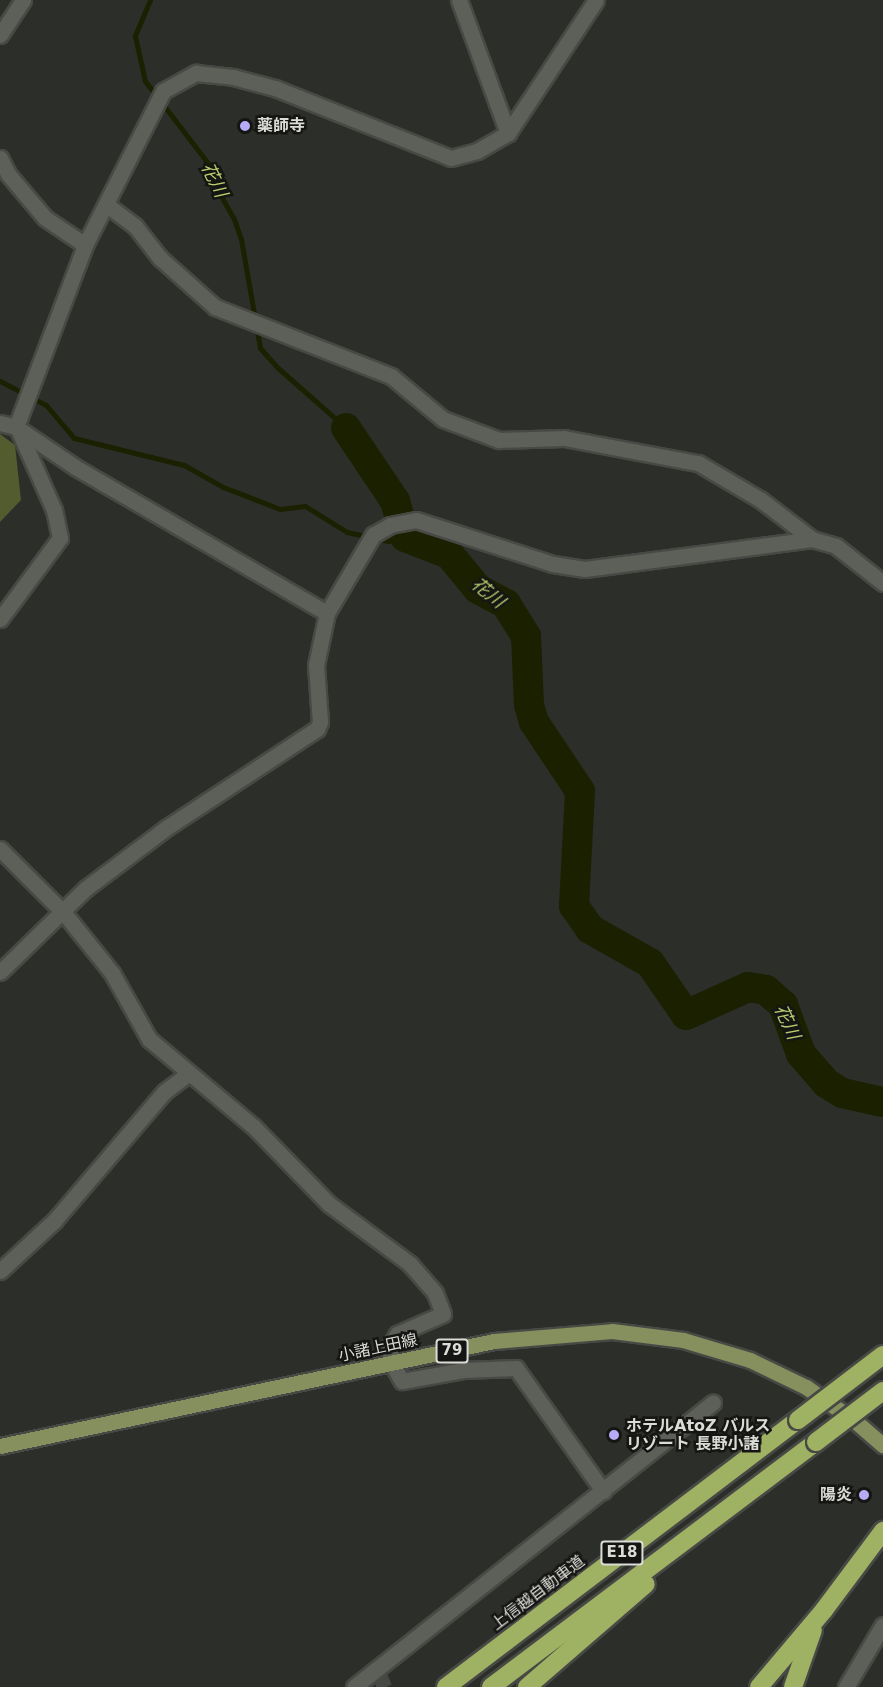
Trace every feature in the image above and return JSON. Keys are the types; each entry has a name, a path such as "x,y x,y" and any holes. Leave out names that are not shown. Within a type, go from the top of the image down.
{"highway":[{"name":"上信越自動車道","path":"447,1686 883,1355"},
{"name":"E18","path":"491,1687 883,1391"},
{"path":"527,1687 753,1489"},
{"path":"759,1687 824,1610 883,1531"},
{"path":"793,1687 824,1610"}],"main road":[{"name":"小諸上田線","path":"0,1446 494,1341 546,1334 612,1331 664,1337 717,1349 777,1372 832,1404 883,1445"}],"street":[{"path":"0,35 23,0"},
{"path":"459,0 508,133"},
{"path":"0,619 60,538 54,510 16,427 85,245 107,205 156,98 178,80 196,73 233,77 275,88 451,158 477,152 508,133 596,0"},
{"path":"0,158 8,174 45,218 85,245"},
{"path":"107,205 135,226 160,258 214,308 391,376 443,419 499,440 564,438 698,463 760,500 812,539 836,546 883,583"},
{"path":"0,423 16,427 75,467 327,613"},
{"path":"0,972 64,913 85,889 166,828 317,729 320,722 316,665 327,613 373,536 405,520 427,523 553,564 585,568 812,539"},
{"path":"0,849 64,913 112,973 149,1039 254,1128 329,1204 410,1264 435,1293 443,1314 397,1334 389,1348 392,1364 402,1381 463,1370 516,1368 603,1491"},
{"path":"0,1271 54,1221 165,1092 189,1073"},
{"path":"354,1687 378,1672 713,1402"},
{"path":"846,1687 883,1625"}],"green space":[{"path":"0,434 15,445 21,500 0,522"}],"waterway":[{"name":"花川","path":"150,0 135,36 145,81 211,167 220,194 234,219 241,239 260,348 278,368 346,428"},
{"path":"0,381 46,405 74,438 184,465 223,487 280,509 305,506 347,532 388,541 405,537"},
{"name":"花川","path":"346,428 395,501 405,537 449,554 478,589 506,604 526,636 529,705 534,722 580,791 574,906 590,929 650,963 686,1015 748,987 766,990 783,1005 801,1054 826,1083 842,1093 883,1102"}],"tunnel":[{"path":"380,1676 385,1687"}],"place":[{"name":"薬師寺","path":"245,126"},
{"name":"ホテルAtoZ バルス リゾート 長野小諸","path":"614,1435"},
{"name":"陽炎","path":"864,1495"}]}
